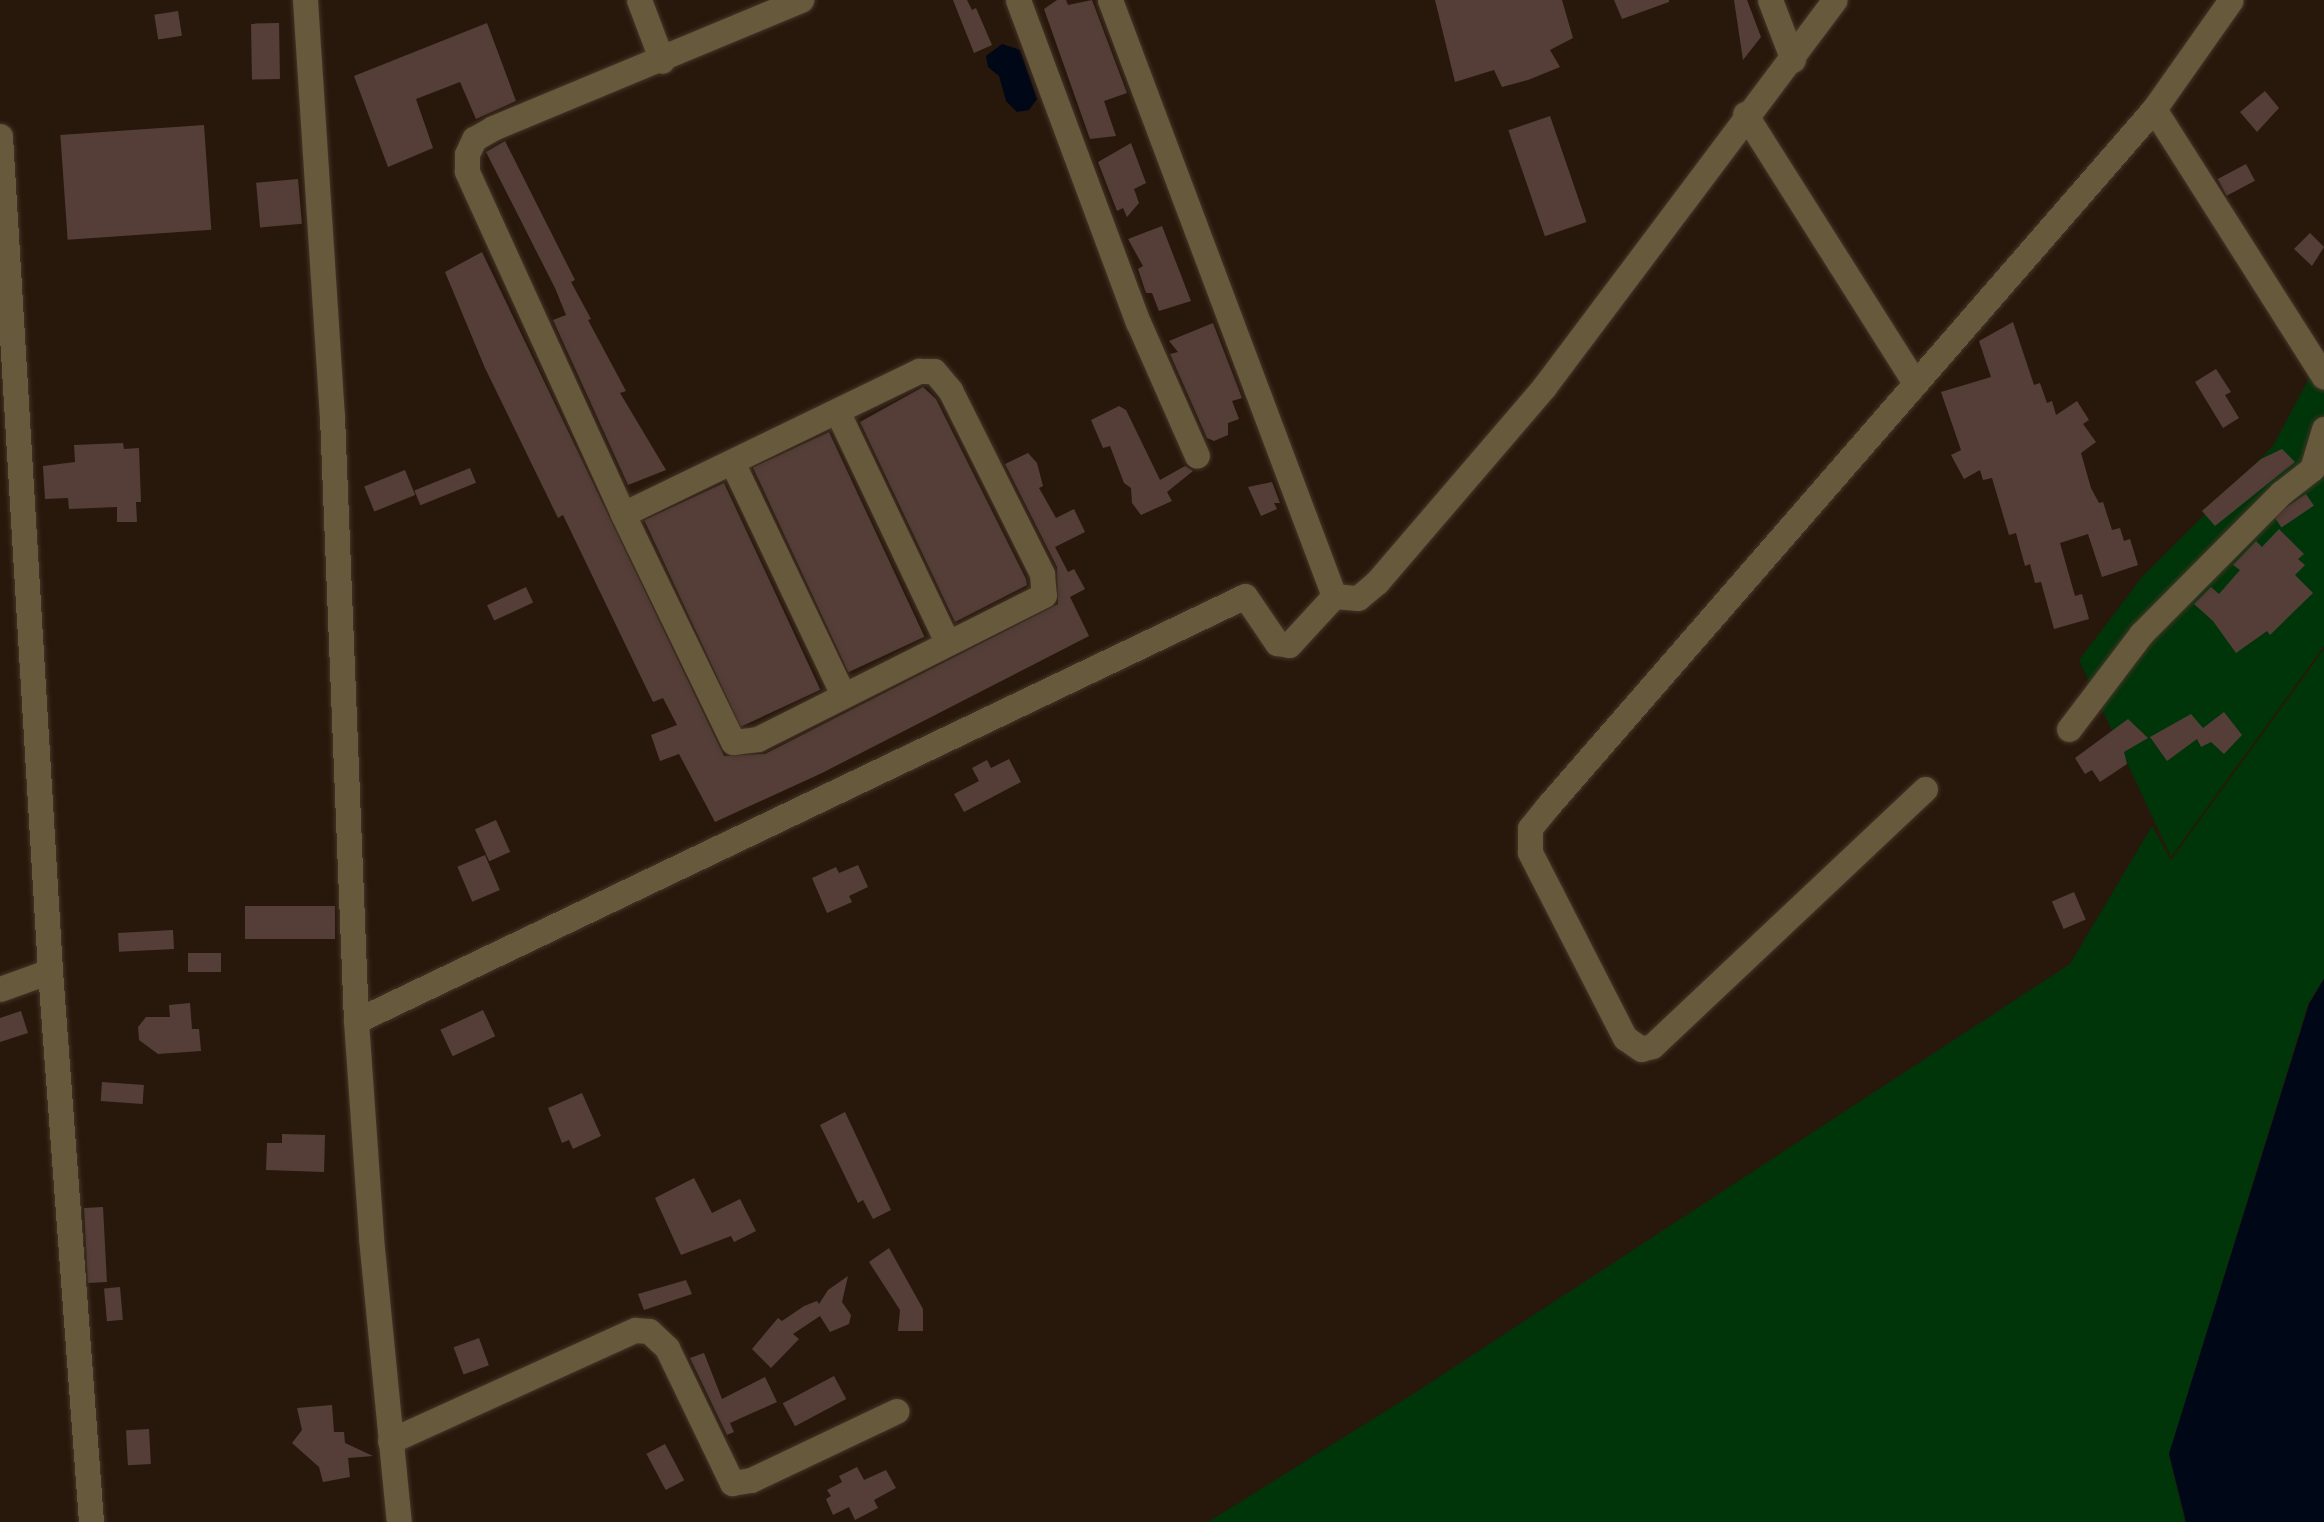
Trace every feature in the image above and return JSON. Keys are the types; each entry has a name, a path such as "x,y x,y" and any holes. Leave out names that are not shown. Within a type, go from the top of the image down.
{"street":[{"path":"305,0 333,436 356,1021 399,1522"},
{"path":"640,0 662,61"},
{"path":"622,514 918,371 934,371 944,378 1042,574 1044,594 946,640 758,739 734,742 622,514 467,171 467,154 474,140 493,128 662,61 800,0"},
{"path":"1018,0 1138,322 1196,456"},
{"path":"1110,0 1334,596"},
{"path":"1770,0 1792,60"},
{"path":"1334,596 1358,598 1376,582 1544,387 1745,114 1792,60 1835,0"},
{"path":"1925,789 1652,1046 1641,1049 1625,1038 1606,1005 1530,852 1530,828 1547,807 2154,108 2232,0"},
{"path":"2154,108 2324,377"},
{"path":"1745,114 1915,384"},
{"path":"0,136 50,970 91,1522"},
{"path":"837,411 946,640"},
{"path":"2069,729 2141,634 2281,492 2312,469 2324,429"},
{"path":"732,464 842,693"},
{"path":"356,1021 1245,596 1277,644 1290,645 1334,596"},
{"path":"0,989 50,970"},
{"path":"390,1441 635,1330 649,1331 666,1348 732,1483 752,1480 896,1412"}],"green space":[{"path":"2324,350 2324,646 2171,857 2079,660 2142,577 2273,446"},
{"path":"2324,649 2324,978 2308,1004 2169,1454 2185,1522 1208,1522 1413,1394 2070,964 2152,826 2171,860"}],"water":[{"path":"1002,44 1020,50 1037,99 1029,110 1017,112 1006,101 999,76 988,67 986,56"},
{"path":"2324,979 2324,1522 2186,1522 2169,1454 2309,1004"}],"building":[{"path":"953,0 967,0 972,10 976,8 992,45 974,53"},
{"path":"1057,0 1066,0 1068,5 1092,0 1127,93 1104,101 1116,136 1090,139 1044,9"},
{"path":"1435,0 1562,0 1573,38 1550,50 1560,67 1528,80 1502,87 1494,70 1455,82"},
{"path":"1614,0 1669,0 1669,2 1622,19"},
{"path":"1734,0 1747,0 1761,37 1743,60"},
{"path":"178,11 182,36 158,39 154,15"},
{"path":"251,23 279,23 280,79 252,79"},
{"path":"487,23 516,101 476,119 460,82 416,99 433,148 388,167 354,76"},
{"path":"2265,91 2279,108 2257,132 2240,112"},
{"path":"1550,116 1586,222 1545,236 1508,130"},
{"path":"204,125 211,230 68,240 60,135"},
{"path":"505,141 575,280 571,282 591,319 588,320 626,391 620,393 666,470 628,485 553,320 566,315 555,288 486,152"},
{"path":"1131,143 1146,183 1134,189 1139,203 1127,217 1123,208 1117,211 1098,162"},
{"path":"2246,164 2255,181 2227,196 2218,179"},
{"path":"298,179 302,224 260,227 256,183"},
{"path":"1162,226 1191,301 1159,311 1152,293 1146,293 1138,269 1143,266 1128,239"},
{"path":"2310,233 2324,247 2312,266 2294,249"},
{"path":"482,252 724,756 765,754 1058,604 1057,567 1005,464 1028,453 1037,463 1043,486 1039,488 1056,518 1074,509 1085,532 1055,547 1068,572 1074,569 1085,589 1070,597 1089,636 822,773 715,822 679,754 660,761 651,735 677,725 663,698 653,702 563,515 558,518 485,368 445,272"},
{"path":"2013,322 2034,385 2040,383 2056,415 2077,401 2089,420 2083,424 2096,442 2081,453 2091,488 2099,503 2103,502 2112,530 2120,528 2124,541 2130,539 2138,565 2102,577 2088,534 2060,543 2075,596 2082,594 2089,619 2054,629 2041,582 2035,583 2030,564 2025,566 2016,533 2009,535 1992,478 1983,480 1980,470 1964,479 1951,455 1961,450 1941,392 1991,377 1979,341"},
{"path":"1213,323 1242,398 1232,401 1239,419 1228,423 1228,435 1214,441 1207,438 1170,354 1178,352 1169,341"},
{"path":"2216,369 2231,392 2225,395 2239,418 2223,428 2195,382"},
{"path":"923,387 936,399 1027,585 955,622 860,422"},
{"path":"1119,406 1126,410 1160,480 1185,466 1193,471 1167,492 1172,501 1141,515 1132,503 1131,488 1124,483 1110,446 1103,448 1091,420"},
{"path":"829,432 925,637 848,672 753,467"},
{"path":"123,443 124,449 139,448 141,502 136,502 137,522 117,522 117,507 69,509 68,498 45,499 43,466 75,462 74,445"},
{"path":"2282,449 2295,462 2215,526 2202,511 2261,459"},
{"path":"470,468 476,483 420,505 414,490"},
{"path":"405,470 415,495 374,512 364,486"},
{"path":"1272,482 1280,503 1274,503 1277,509 1261,516 1248,487"},
{"path":"724,483 820,690 741,727 644,520"},
{"path":"2306,494 2314,506 2281,527 2274,516"},
{"path":"2279,529 2304,554 2298,559 2305,565 2295,575 2313,593 2270,635 2267,631 2236,653 2213,621 2194,604 2211,587 2219,594 2240,570 2233,565 2256,541 2262,547"},
{"path":"526,587 533,602 494,621 487,605"},
{"path":"2224,712 2242,735 2224,754 2211,742 2201,747 2197,739 2167,761 2150,737 2191,714 2203,728"},
{"path":"2128,719 2148,738 2124,752 2127,764 2100,782 2092,770 2085,774 2075,758"},
{"path":"1009,759 1021,782 964,812 954,794 979,781 972,768 987,760 991,768"},
{"path":"496,820 510,852 489,861 475,829"},
{"path":"485,855 500,890 472,902 457,867"},
{"path":"858,865 868,887 849,896 852,902 827,913 812,878 836,867 839,873"},
{"path":"2074,892 2086,920 2064,929 2052,901"},
{"path":"245,906 335,906 335,939 245,939"},
{"path":"173,930 174,949 119,952 118,933"},
{"path":"188,953 221,953 221,972 188,972"},
{"path":"190,1003 192,1029 199,1029 201,1051 158,1054 139,1040 138,1027 146,1017 170,1017 169,1005"},
{"path":"483,1010 495,1036 453,1056 440,1030"},
{"path":"21,1011 28,1033 0,1042 0,1018"},
{"path":"102,1082 144,1085 143,1104 101,1101"},
{"path":"582,1093 601,1136 573,1149 569,1140 562,1143 548,1108"},
{"path":"845,1112 891,1210 873,1219 863,1200 858,1203 820,1125"},
{"path":"282,1134 325,1135 324,1172 266,1170 267,1143 282,1143"},
{"path":"694,1178 712,1213 740,1199 756,1231 734,1242 731,1236 681,1255 655,1198"},
{"path":"103,1207 107,1282 88,1283 84,1208"},
{"path":"889,1248 923,1309 923,1331 898,1331 900,1310 869,1262"},
{"path":"848,1276 842,1302 851,1315 849,1324 830,1332 820,1316 793,1334 799,1339 771,1368 752,1349 778,1318 782,1321 804,1306 817,1301 819,1304 828,1290"},
{"path":"686,1280 692,1294 644,1310 638,1294"},
{"path":"120,1287 123,1320 107,1321 104,1288"},
{"path":"479,1338 489,1365 464,1374 454,1347"},
{"path":"704,1353 722,1399 765,1377 777,1402 730,1423 734,1432 727,1435 690,1358"},
{"path":"834,1376 846,1399 795,1426 783,1403"},
{"path":"332,1405 334,1432 344,1432 345,1443 373,1456 348,1458 350,1477 323,1482 319,1467 292,1443 302,1430 297,1408"},
{"path":"149,1429 151,1464 128,1465 126,1430"},
{"path":"665,1444 684,1480 666,1490 646,1454"},
{"path":"857,1467 864,1480 886,1470 896,1488 874,1500 878,1508 855,1520 849,1507 833,1515 826,1499 831,1496 827,1490 842,1482 839,1476"}]}
